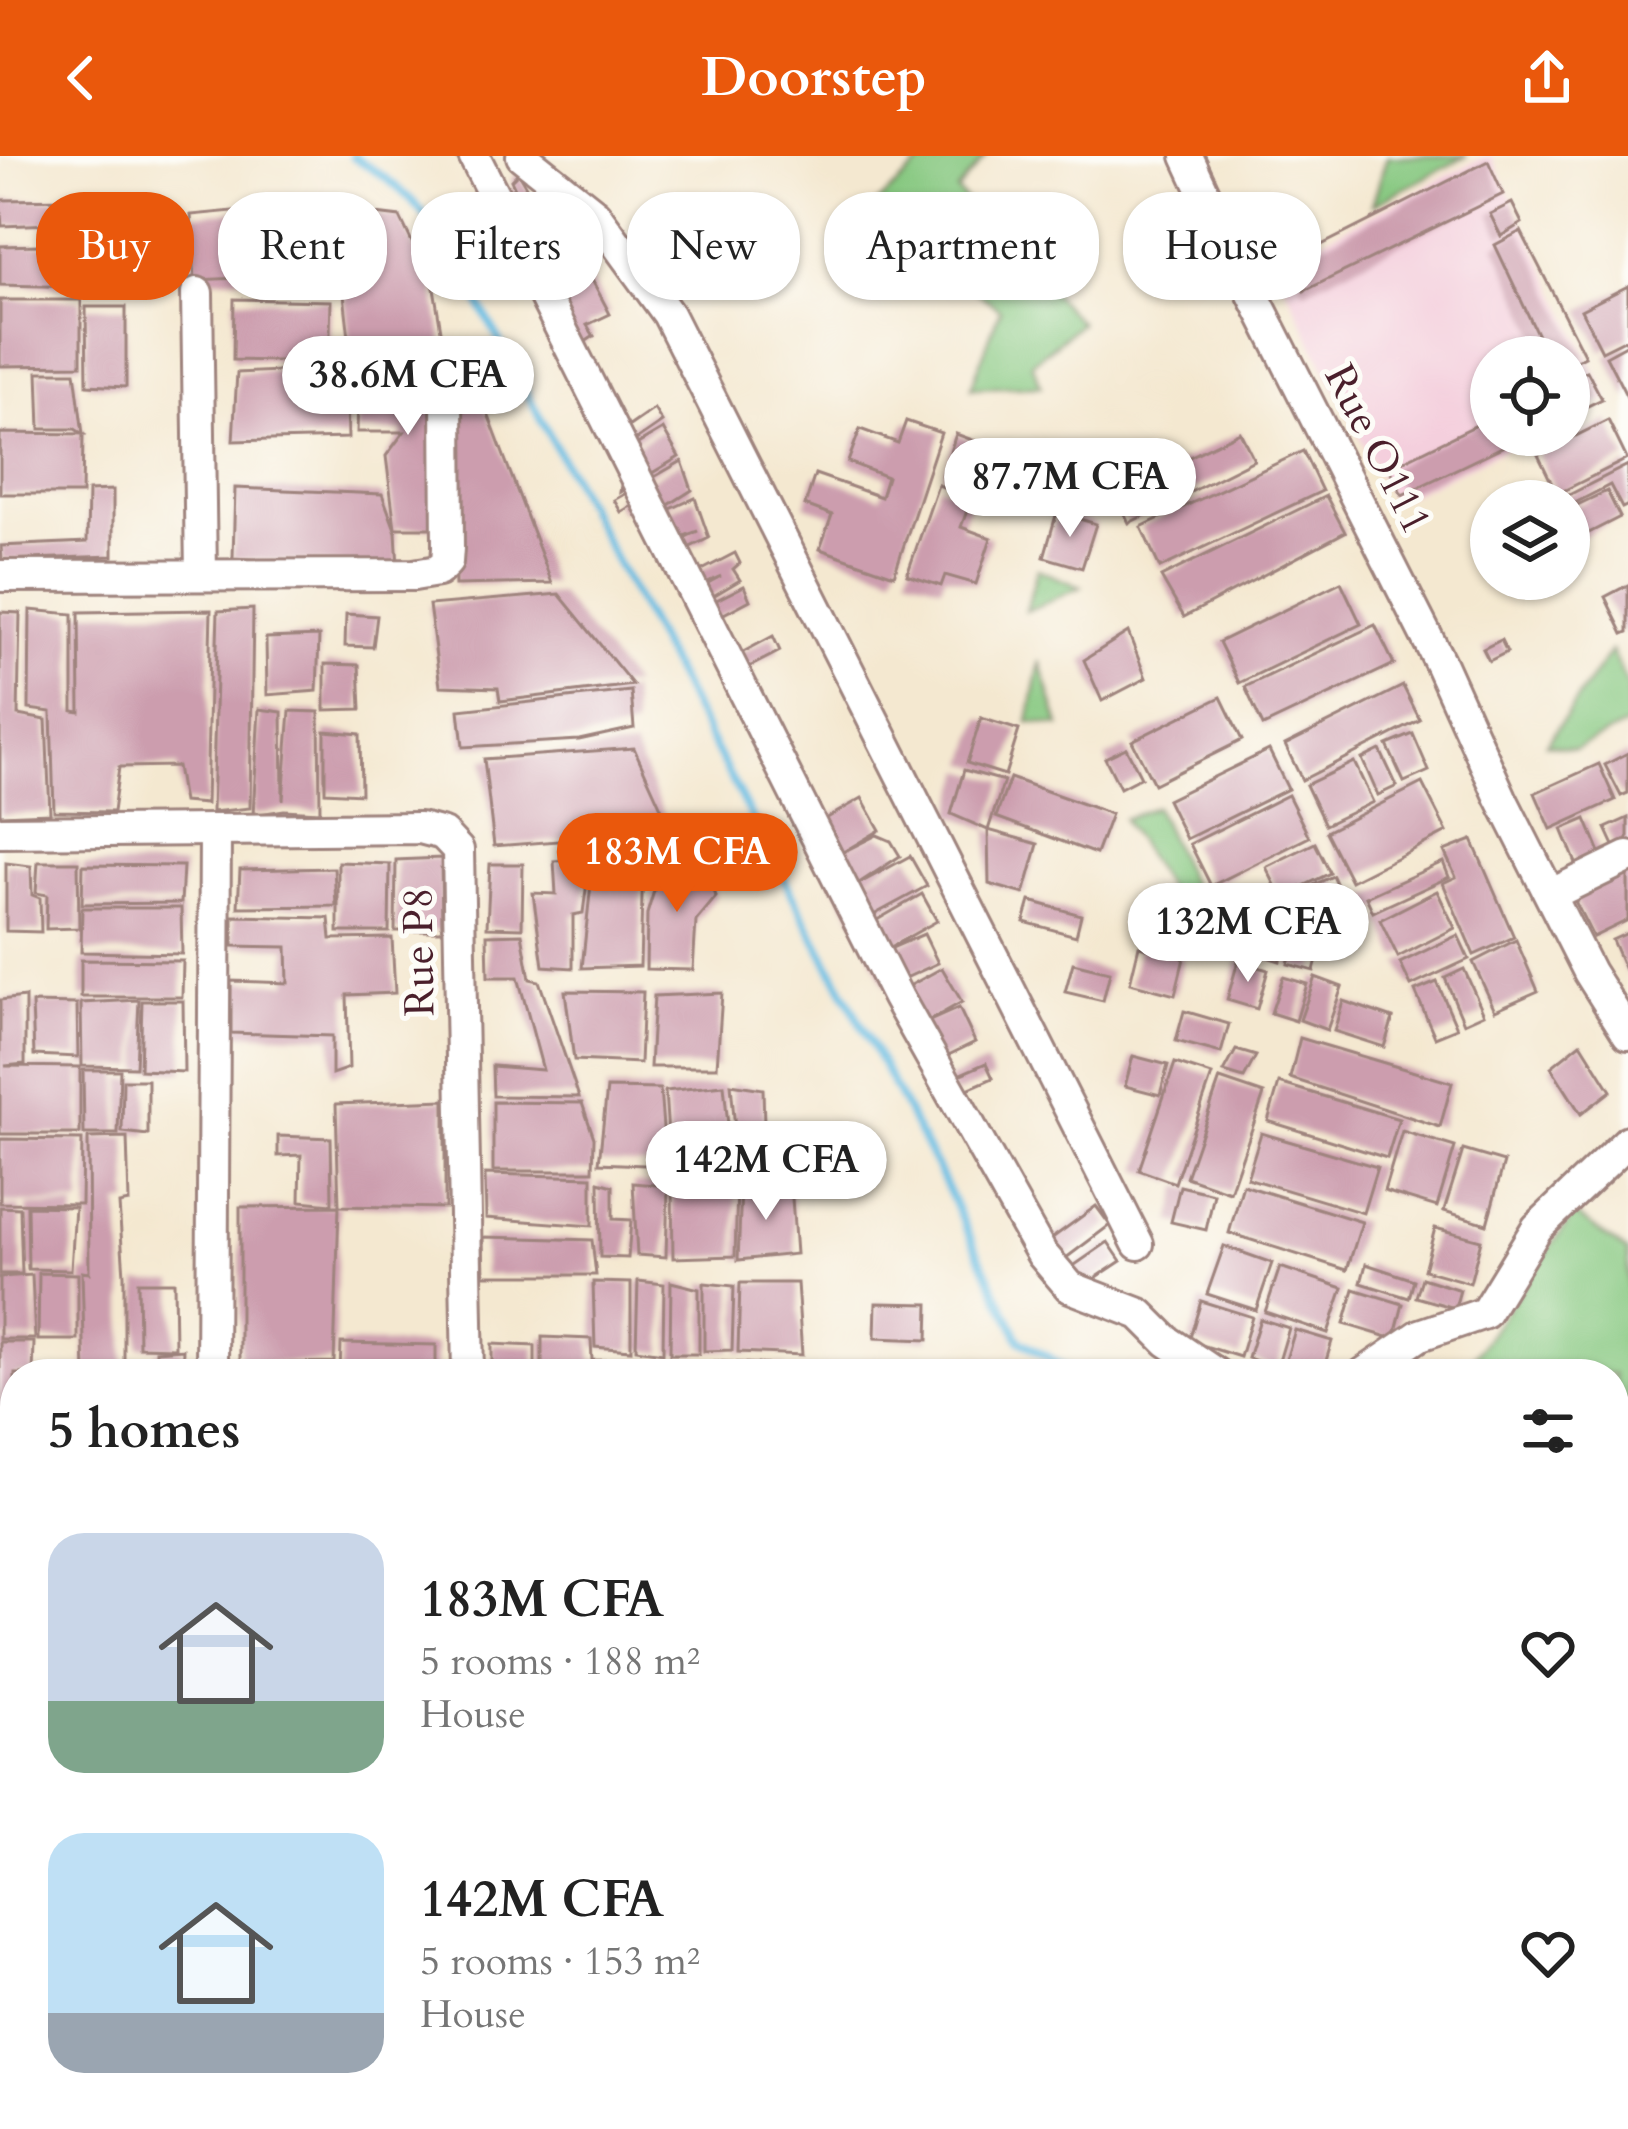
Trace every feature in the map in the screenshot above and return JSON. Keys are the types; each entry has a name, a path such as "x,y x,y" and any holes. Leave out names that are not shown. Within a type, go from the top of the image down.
{"street":[{"path":"473,156 887,978 1042,1254 1070,1287 1140,1314 1194,1359"},
{"path":"522,156 595,214 668,314 1138,1244"},
{"name":"Rue O111","path":"1187,156 1229,250 1442,665 1501,798 1589,972 1628,1034"},
{"path":"196,293 201,575"},
{"path":"0,576 414,575 438,571 447,562 448,548 447,399"},
{"name":"Rue P8","path":"0,832 420,828 443,834 458,850 468,1359"},
{"path":"212,1359 215,831"},
{"path":"1552,894 1628,857"},
{"path":"1385,1359 1420,1335 1485,1313 1537,1228 1628,1141"}],"shaded area":[{"path":"1491,156 1578,336 1470,336 1470,456 1491,456 1392,503 1292,300 1321,300 1321,240"},
{"path":"1590,360 1609,399 1590,408"}],"green space":[{"path":"929,156 986,156 958,192 890,192"},
{"path":"1387,156 1467,156 1372,205"},
{"path":"988,300 1059,300 1080,323 1032,363 1041,386 971,388 1000,309"},
{"path":"1037,569 1081,587 1026,611"},
{"path":"1611,651 1628,687 1628,724 1575,749 1546,744"},
{"path":"1040,661 1060,726 1029,722"},
{"path":"1155,807 1195,893 1183,914 1123,819"},
{"path":"1574,1214 1628,1252 1628,1359 1472,1359"}],"building":[{"path":"1488,161 1503,194 1321,283 1321,245"},
{"path":"518,173 529,192 517,192 511,180"},
{"path":"0,200 36,200 36,225 2,226"},
{"path":"1512,203 1522,223 1501,236 1490,214"},
{"path":"218,212 218,279 195,280 194,215"},
{"path":"387,215 400,217 411,240 411,300 436,300 446,361 352,363 345,300 387,300"},
{"path":"1521,231 1575,336 1538,336 1495,245"},
{"path":"36,245 36,286 0,285 0,246"},
{"path":"1628,286 1628,338 1602,351 1581,310"},
{"path":"0,300 81,300 81,365 0,366"},
{"path":"234,300 331,301 329,362 233,360"},
{"path":"603,300 610,314 587,325 594,336 570,352 541,304"},
{"path":"86,307 126,307 126,387 87,385"},
{"path":"1628,344 1628,399 1606,356"},
{"path":"346,368 348,438 233,441 237,373"},
{"path":"443,368 442,528 395,528 386,456 404,432 357,432 359,369"},
{"path":"38,372 75,372 83,434 75,429 40,429"},
{"path":"1590,377 1602,399 1590,405"},
{"path":"477,385 552,583 455,585 450,390"},
{"path":"654,409 662,422 633,442 625,429"},
{"path":"1608,420 1627,459 1585,480 1550,480 1538,456 1590,456 1590,429"},
{"path":"906,421 941,433 894,575 820,549 832,515 805,505 815,474 881,497 887,477 848,462 860,429 898,443"},
{"path":"1470,428 1470,456 1483,456 1402,495 1389,468"},
{"path":"663,429 679,457 620,492 626,451"},
{"path":"1240,432 1254,460 1129,523 1115,494"},
{"path":"0,433 83,434 82,494 0,494"},
{"path":"956,434 986,445 972,487 942,476"},
{"path":"1303,451 1322,491 1160,568 1141,527"},
{"path":"682,461 692,490 642,522 631,506 621,512 614,500"},
{"path":"1628,465 1628,505 1622,508 1610,485 1590,495 1590,484"},
{"path":"938,485 972,497 961,527 991,538 976,584 945,575 941,586 907,575"},
{"path":"235,488 382,494 396,532 398,568 233,558"},
{"path":"113,490 113,556 2,560 1,546 87,542 88,491"},
{"path":"1607,491 1620,517 1590,532 1590,499"},
{"path":"1326,496 1345,532 1184,617 1161,577"},
{"path":"695,498 709,538 663,560 662,549 698,531 654,547 642,522"},
{"path":"1057,512 1096,524 1082,568 1044,557"},
{"path":"735,553 740,563 733,569 740,580 693,608 686,595 721,576 687,591 681,581"},
{"path":"1341,582 1361,624 1239,683 1219,642"},
{"path":"1628,585 1628,632 1623,634 1605,597"},
{"path":"744,586 750,600 701,626 693,612"},
{"path":"559,594 633,685 500,701 498,688 440,686 429,605"},
{"path":"253,609 250,808 212,812 218,611"},
{"path":"30,610 73,614 73,711 80,712 79,612 211,610 206,804 183,802 177,766 119,767 113,812 54,811 51,712 29,709"},
{"path":"0,612 20,613 18,715 46,720 50,813 0,815"},
{"path":"346,614 377,616 373,647 345,646"},
{"path":"1375,625 1394,664 1263,726 1245,687"},
{"path":"1128,632 1146,678 1102,701 1084,660"},
{"path":"319,636 317,691 267,695 266,638"},
{"path":"773,636 780,651 728,678 721,664"},
{"path":"1501,640 1507,652 1489,661 1483,649"},
{"path":"325,664 359,665 361,709 325,710"},
{"path":"1403,686 1420,720 1302,780 1285,745"},
{"path":"631,691 634,728 579,740 463,747 459,710"},
{"path":"1221,697 1242,740 1154,784 1132,741"},
{"path":"259,709 282,712 283,800 290,711 319,712 320,812 284,810 253,815"},
{"path":"981,718 1019,730 1005,775 967,763"},
{"path":"325,731 360,734 361,794 325,792"},
{"path":"1413,734 1429,771 1404,782 1387,745"},
{"path":"634,748 672,832 494,846 484,759"},
{"path":"1126,748 1141,777 1120,788 1105,758"},
{"path":"1269,750 1288,789 1186,839 1167,800"},
{"path":"1380,750 1397,786 1378,795 1362,759"},
{"path":"1628,753 1628,793 1621,796 1605,765"},
{"path":"1354,762 1373,802 1325,825 1306,785"},
{"path":"1599,764 1615,800 1551,829 1535,793"},
{"path":"964,770 1004,781 988,830 951,814"},
{"path":"1010,778 1111,814 1096,854 996,817"},
{"path":"1422,783 1447,832 1351,881 1326,832"},
{"path":"1288,795 1309,837 1211,886 1190,844"},
{"path":"862,798 880,830 843,852 877,835 891,841 900,856 853,887 910,856 927,886 857,924 803,832"},
{"path":"1628,818 1628,847 1617,852 1606,828"},
{"path":"1586,819 1602,857 1578,868 1562,829"},
{"path":"988,830 1038,844 1024,894 989,884"},
{"path":"1472,840 1514,937 1474,955 1443,883 1456,877 1444,851"},
{"path":"1315,843 1330,873 1281,897 1266,867"},
{"path":"441,858 442,931 395,931 396,860"},
{"path":"590,859 583,913 573,915 573,968 543,966 533,893 556,894 554,861"},
{"path":"643,861 640,966 582,968 593,865"},
{"path":"663,861 708,867 716,897 696,921 693,970 646,969 647,914"},
{"path":"38,862 78,862 79,928 46,929 47,895 36,893"},
{"path":"338,862 390,864 389,932 338,932"},
{"path":"1443,862 1449,877 1373,912 1366,897"},
{"path":"6,863 31,866 32,895 40,898 41,932 6,931"},
{"path":"490,864 523,864 522,928 487,927"},
{"path":"83,865 183,866 181,903 82,904"},
{"path":"334,868 336,906 238,907 240,870"},
{"path":"1628,868 1628,920 1593,937 1572,895"},
{"path":"1333,876 1346,906 1316,919 1303,890"},
{"path":"1202,888 1294,917 1280,961 1189,932"},
{"path":"1437,891 1455,928 1398,957 1380,920"},
{"path":"922,894 937,921 880,953 924,934 938,963 886,987 858,931"},
{"path":"1030,901 1081,915 1076,936 1024,922"},
{"path":"82,908 181,908 182,954 81,952"},
{"path":"233,916 329,918 331,939 392,938 395,993 347,995 349,1068 332,1074 332,1036 231,1033 231,981 288,983 287,947 233,946"},
{"path":"1299,923 1325,930 1314,971 1288,964"},
{"path":"1628,933 1628,977 1612,940"},
{"path":"522,934 530,979 539,981 579,1097 493,1096 492,1066 543,1070 518,977 488,977 487,935"},
{"path":"1458,935 1469,959 1411,986 1400,963"},
{"path":"1516,940 1538,991 1495,1010 1473,962"},
{"path":"1139,946 1184,958 1175,995 1130,983"},
{"path":"81,960 183,961 182,997 81,997"},
{"path":"1238,961 1268,970 1257,1009 1227,1000"},
{"path":"1073,963 1110,972 1103,1001 1065,992"},
{"path":"942,968 962,1002 923,1024 959,1008 975,1042 930,1064 893,995"},
{"path":"1464,969 1484,1014 1464,1023 1445,978"},
{"path":"1283,977 1307,984 1296,1021 1271,1013"},
{"path":"1315,977 1342,987 1327,1030 1300,1020"},
{"path":"1437,982 1457,1028 1435,1037 1415,991"},
{"path":"565,991 643,992 640,1063 574,1060"},
{"path":"722,993 717,1067 650,1067 654,996"},
{"path":"25,997 25,1064 5,1066 80,1067 80,1134 0,1134 0,1000"},
{"path":"139,1000 136,1067 82,1066 81,1003"},
{"path":"142,1001 183,1001 184,1072 140,1070"},
{"path":"1343,1001 1393,1018 1384,1047 1334,1031"},
{"path":"32,1003 77,1004 78,1057 34,1055"},
{"path":"1184,1011 1229,1024 1221,1053 1176,1041"},
{"path":"1300,1038 1452,1083 1440,1127 1290,1078"},
{"path":"1581,1043 1611,1091 1581,1114 1551,1067"},
{"path":"1236,1050 1256,1056 1244,1078 1224,1072"},
{"path":"1133,1056 1168,1065 1160,1095 1125,1086"},
{"path":"986,1063 993,1078 954,1095 947,1080"},
{"path":"1175,1063 1212,1075 1175,1183 1139,1170"},
{"path":"83,1070 120,1070 118,1134 84,1134"},
{"path":"1220,1079 1264,1094 1230,1192 1186,1177"},
{"path":"123,1080 148,1080 148,1135 122,1132"},
{"path":"1279,1083 1399,1119 1387,1158 1268,1121"},
{"path":"731,1084 763,1089 765,1161 738,1163"},
{"path":"724,1085 732,1166 670,1164 665,1091"},
{"path":"607,1088 660,1089 666,1166 599,1163"},
{"path":"445,1100 445,1208 339,1206 336,1104"},
{"path":"493,1102 582,1103 594,1138 593,1171 493,1171"},
{"path":"1402,1131 1455,1147 1437,1207 1384,1191"},
{"path":"1261,1133 1377,1167 1363,1213 1247,1178"},
{"path":"278,1136 331,1138 332,1204 300,1201 301,1155 278,1156"},
{"path":"127,1137 129,1202 119,1204 124,1359 85,1359 82,1272 89,1273 88,1138"},
{"path":"0,1139 82,1140 81,1204 0,1203"},
{"path":"1463,1150 1504,1162 1487,1224 1444,1211"},
{"path":"485,1174 592,1177 592,1226 486,1218"},
{"path":"599,1182 613,1186 613,1219 631,1220 628,1258 600,1257"},
{"path":"633,1183 668,1186 666,1257 637,1255"},
{"path":"791,1185 796,1254 738,1260 741,1188"},
{"path":"1243,1185 1362,1222 1347,1270 1229,1233"},
{"path":"672,1186 737,1187 735,1256 673,1258"},
{"path":"1180,1186 1214,1194 1206,1230 1171,1222"},
{"path":"27,1206 75,1207 71,1270 28,1269"},
{"path":"339,1206 334,1359 240,1359 240,1207"},
{"path":"1096,1206 1110,1225 1058,1264 1044,1244"},
{"path":"0,1207 20,1208 22,1274 0,1274"},
{"path":"1435,1228 1481,1240 1470,1283 1424,1270"},
{"path":"483,1237 592,1240 596,1275 484,1275"},
{"path":"1108,1242 1121,1261 1082,1287 1069,1269"},
{"path":"1224,1246 1272,1263 1256,1310 1207,1294"},
{"path":"1366,1264 1414,1280 1409,1298 1361,1283"},
{"path":"1280,1267 1343,1288 1328,1333 1265,1312"},
{"path":"39,1273 78,1274 78,1340 38,1340"},
{"path":"32,1275 35,1339 0,1339 0,1277"},
{"path":"1422,1278 1460,1290 1455,1308 1416,1297"},
{"path":"638,1281 664,1284 663,1353 636,1349"},
{"path":"138,1282 174,1282 175,1348 139,1347"},
{"path":"593,1282 631,1283 631,1350 595,1347"},
{"path":"671,1282 699,1289 699,1354 670,1354"},
{"path":"704,1283 734,1286 732,1350 704,1351"},
{"path":"740,1283 797,1283 802,1355 738,1352"},
{"path":"1354,1289 1403,1304 1394,1339 1344,1324"},
{"path":"1201,1301 1252,1317 1240,1357 1189,1341"},
{"path":"876,1303 929,1304 928,1340 875,1338"},
{"path":"1260,1319 1289,1328 1280,1359 1248,1358"},
{"path":"1295,1330 1332,1341 1327,1359 1286,1359"},
{"path":"542,1337 591,1339 592,1359 542,1359"},
{"path":"0,1342 34,1342 33,1359 0,1359"},
{"path":"341,1343 436,1345 436,1359 340,1359"},
{"path":"492,1344 535,1346 535,1359 492,1359"},
{"path":"183,1349 183,1359 156,1359 156,1351"}],"waterway":[{"path":"352,156 412,200 456,259 937,1168 1020,1340 1051,1359"}]}
